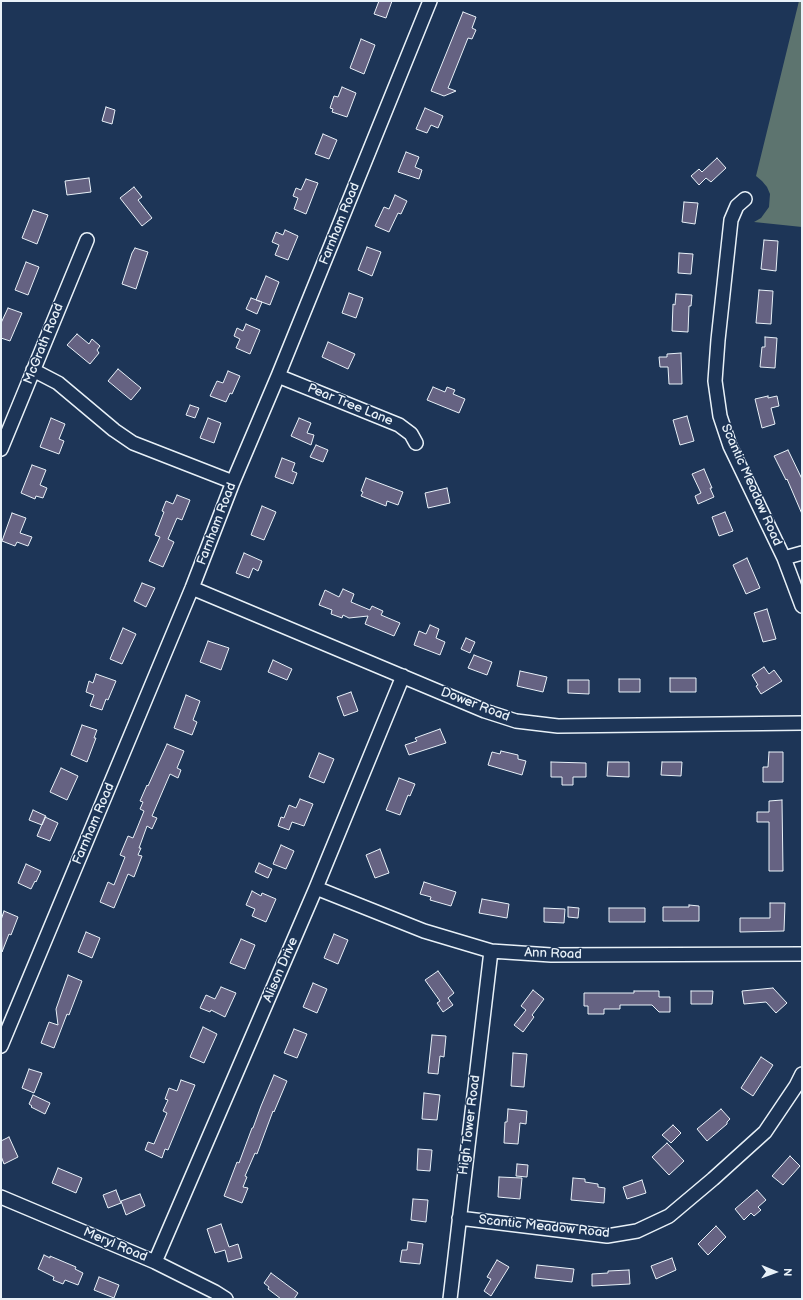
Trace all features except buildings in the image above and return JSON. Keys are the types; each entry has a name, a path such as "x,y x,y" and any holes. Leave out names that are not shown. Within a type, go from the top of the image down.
{"street":[{"name":"Farnham Road","path":"1,1046 5,1024 192,588 233,482 278,376 430,1"},
{"name":"Scantic Meadow Road","path":"745,199 737,206 731,220 715,381 720,416 730,446 784,558 802,606"},
{"name":"McGrath Road","path":"1,449 87,240"},
{"path":"33,370 58,383 114,430 133,443 233,482"},
{"name":"Pear Tree Lane","path":"278,376 399,425 411,434 416,443"},
{"path":"784,558 802,552"},
{"name":"Dower Road","path":"192,588 485,711 516,721 558,726 802,723"},
{"name":"Alison Drive","path":"155,1262 316,888 403,676"},
{"name":"Ann Road","path":"316,888 424,932 491,951 551,956 802,954"},
{"name":"High Tower Road","path":"450,1299 491,951"},
{"name":"Scantic Meadow Road","path":"459,1218 607,1236 638,1231 669,1216 765,1132 796,1086 802,1074"},
{"name":"Meryl Road","path":"1,1197 155,1262 226,1299"}],"green space":[{"path":"799,1 802,1 802,227 754,222 761,218 769,207 770,194 767,187 756,176"}]}
